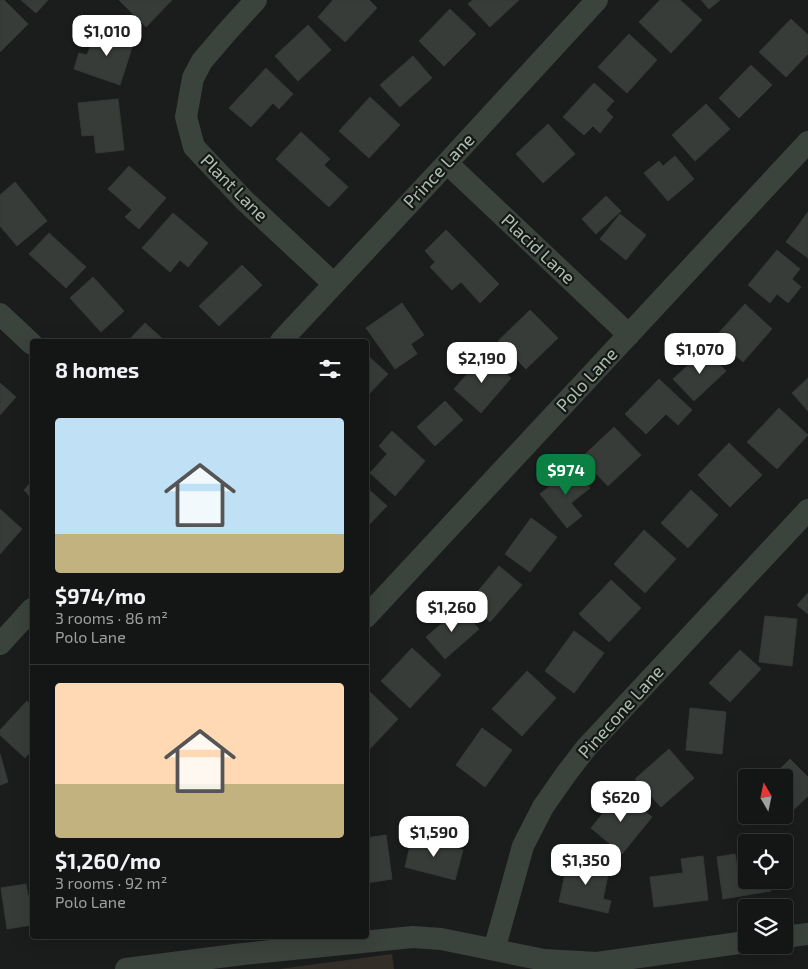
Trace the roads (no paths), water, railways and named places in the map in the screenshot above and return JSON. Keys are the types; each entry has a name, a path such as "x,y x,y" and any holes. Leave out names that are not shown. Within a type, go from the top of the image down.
{"street":[{"name":"Plant Lane","path":"256,0 202,61 193,78 186,117 194,147 244,200 334,284"},
{"name":"Prince Lane","path":"283,339 597,0"},
{"name":"Polo Lane","path":"369,614 808,142"},
{"name":"Placid Lane","path":"447,164 629,335"},
{"path":"0,314 30,342"},
{"name":"Pinecone Lane","path":"494,950 524,846 543,807 566,774 593,741 808,510"},
{"path":"0,644 30,611"},
{"path":"793,936 808,934"},
{"path":"126,969 242,945 413,937 442,939 544,960 597,963 738,943"}]}
